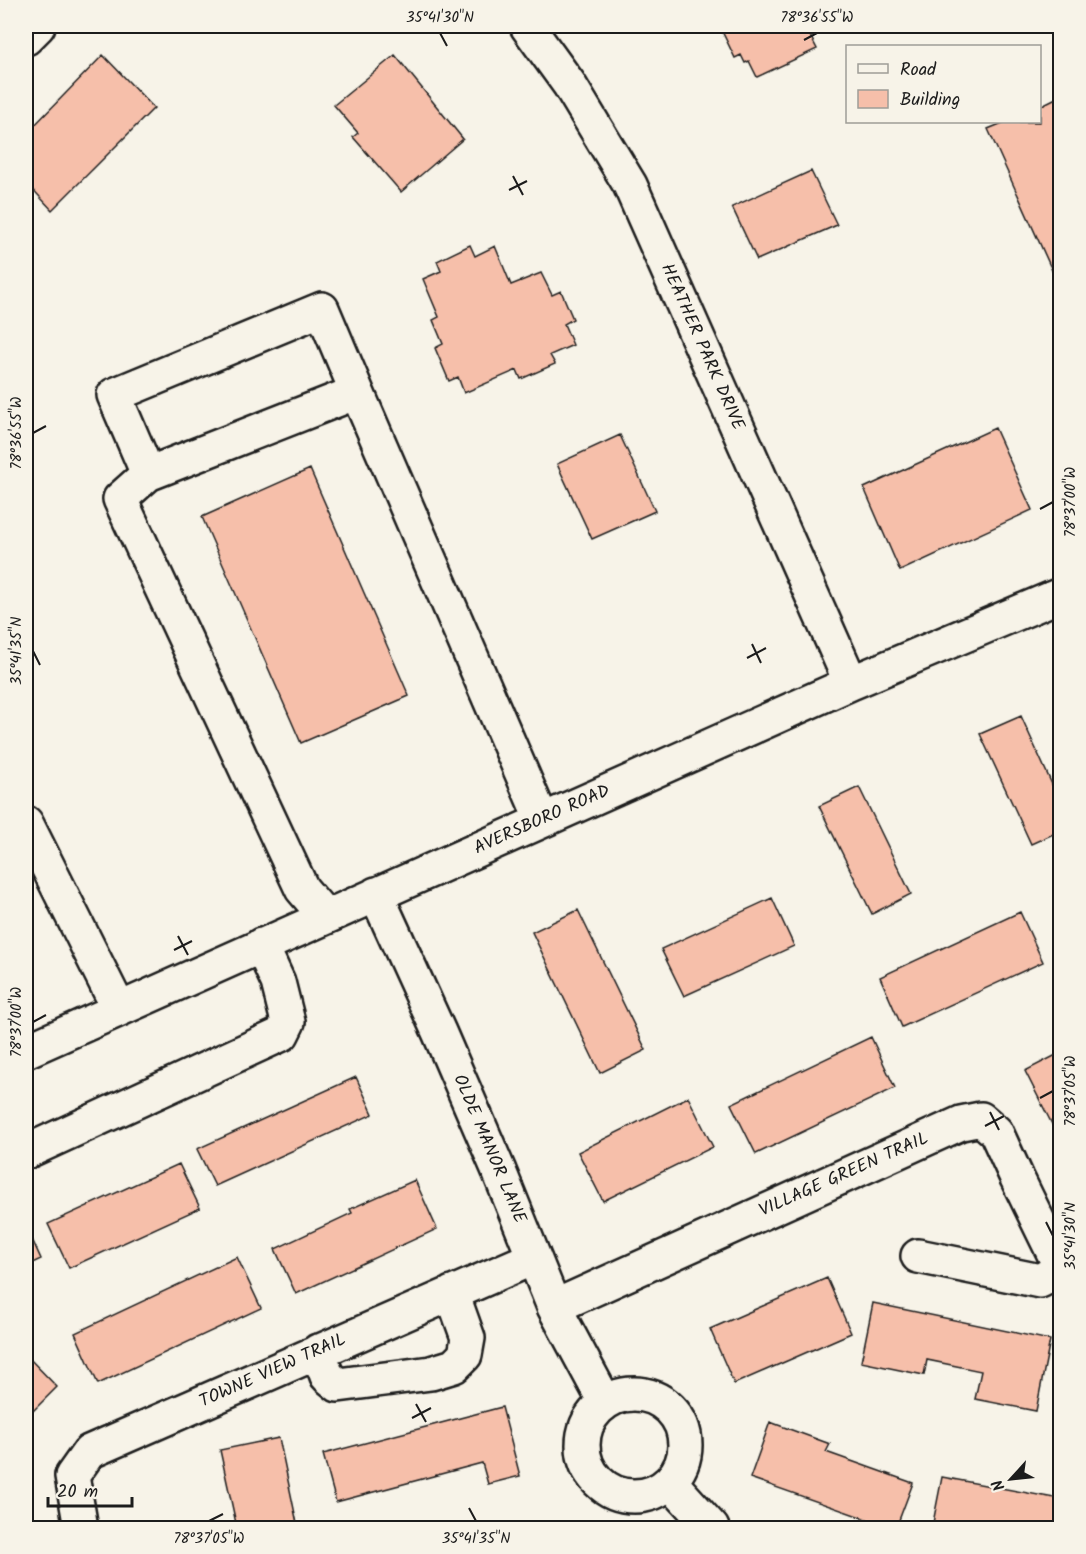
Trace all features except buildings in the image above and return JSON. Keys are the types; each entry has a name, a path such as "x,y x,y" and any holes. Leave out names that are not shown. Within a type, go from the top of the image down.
{"street":[{"path":"26,38 38,26"},
{"name":"HEATHER PARK DRIVE","path":"527,26 569,84 630,185 851,683"},
{"path":"148,474 114,395 322,309 542,820"},
{"path":"326,916 302,889 120,499 148,474 357,392"},
{"name":"AVERSBORO ROAD","path":"26,1051 851,683 1060,595"},
{"path":"26,824 119,1009"},
{"name":"OLDE MANOR LANE","path":"376,894 500,1171 554,1307 605,1402"},
{"path":"26,1152 282,1034 288,1022 278,982 261,945"},
{"name":"VILLAGE GREEN TRAIL","path":"554,1307 960,1123 981,1119 996,1132 1060,1268"},
{"path":"918,1256 1040,1281 1060,1268"},
{"name":"TOWNE VIEW TRAIL","path":"81,1528 72,1476 89,1452 533,1258"},
{"path":"318,1352 327,1376 338,1385 431,1373 454,1366 465,1354 468,1338 452,1293"},
{"path":"624,1394 646,1395 666,1404 680,1421 686,1442 682,1464 670,1482 656,1492 639,1497 621,1496 605,1488 592,1476 583,1457 583,1436 590,1417 605,1402 624,1394"},
{"path":"670,1482 712,1528"}]}
